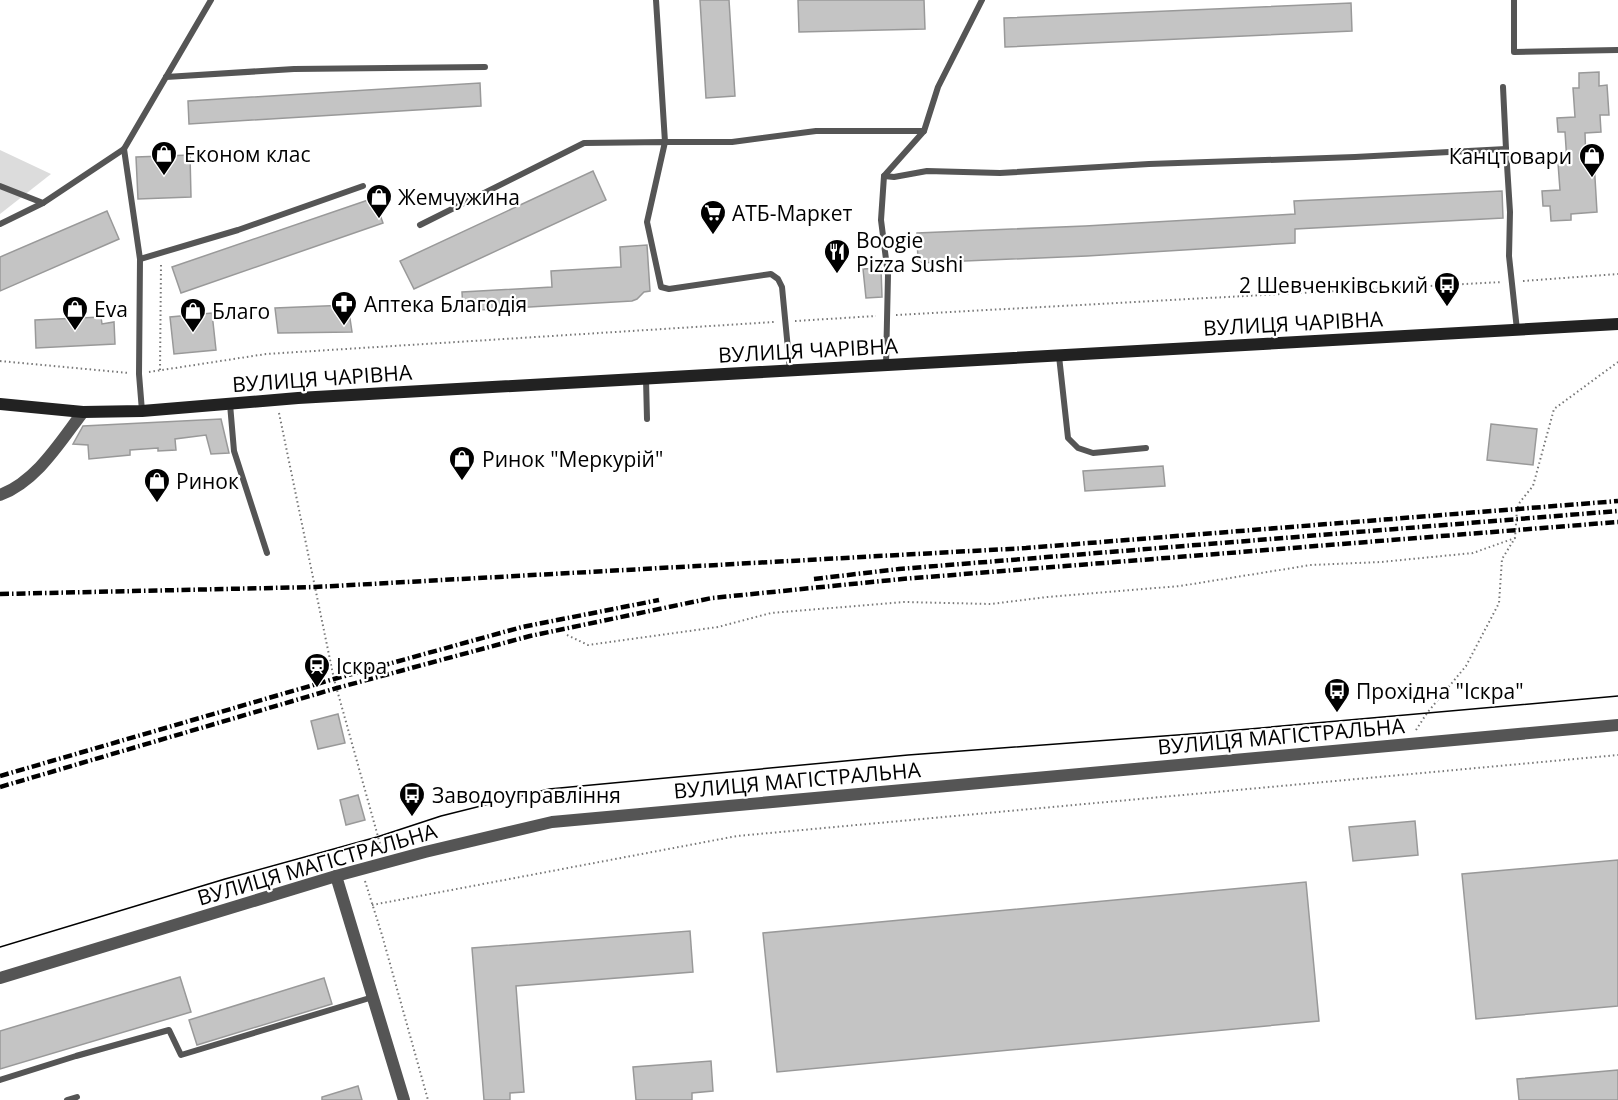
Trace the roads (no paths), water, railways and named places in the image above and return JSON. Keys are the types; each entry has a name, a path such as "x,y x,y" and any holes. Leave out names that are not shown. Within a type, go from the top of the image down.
{"main road":[{"name":"ВУЛИЦЯ ЧАРІВНА","path":"0,404 83,412 142,411 276,399 1618,324"}],"street":[{"path":"3,491 43,465 83,412"},
{"name":"ВУЛИЦЯ МАГІСТРАЛЬНА","path":"0,978 336,876 552,822 1618,725"},
{"path":"336,876 404,1100"}],"lane":[{"path":"0,224 43,203 124,149 211,0"},
{"path":"656,0 665,142 647,222 661,287 669,289 771,274 778,279 782,287 790,371"},
{"path":"886,365 888,275 881,220 884,176 924,131 938,87 982,0"},
{"path":"1514,0 1514,52 1618,50"},
{"path":"166,77 294,69 485,67"},
{"path":"1503,87 1510,212 1509,256 1516,330"},
{"path":"420,225 584,143 732,142 816,131 924,131"},
{"path":"124,149 140,259 139,374 142,411"},
{"path":"884,176 894,177 927,171 1000,173 1149,164 1506,150"},
{"path":"0,186 43,203"},
{"path":"140,259 238,230 363,186"},
{"path":"1059,355 1068,438 1078,447 1093,453 1146,448"},
{"path":"646,378 647,419"},
{"path":"230,403 234,451 267,553"},
{"path":"0,1080 169,1030 181,1055 373,998"},
{"path":"67,1100 77,1097"}],"tram line":[{"path":"0,947 225,879 377,837 441,816 549,789 908,755 1204,733 1618,696"}],"railway":[{"path":"0,594 315,587 1026,548 1618,501"},
{"path":"814,579 899,569 1618,511"},
{"path":"0,787 337,688 530,636 712,598 902,579 1618,522"},
{"path":"0,776 522,627 659,600"}],"place":[{"name":"Економ клас","path":"164,177"},
{"name":"Канцтовари","path":"1592,179"},
{"name":"Жемчужина","path":"379,220"},
{"name":"АТБ-Маркет","path":"713,236"},
{"name":"Boogie Pizza Sushi","path":"837,275"},
{"name":"2 Шевченківський","path":"1447,308"},
{"name":"Аптека Благодія","path":"344,327"},
{"name":"Eva","path":"75,332"},
{"name":"Благо","path":"193,334"},
{"name":"Ринок \"Меркурій\"","path":"462,482"},
{"name":"Ринок","path":"157,504"},
{"name":"Іскра","path":"317,689"},
{"name":"Прохідна \"Іскра\"","path":"1337,714"},
{"name":"Заводоуправління","path":"412,818"}]}
